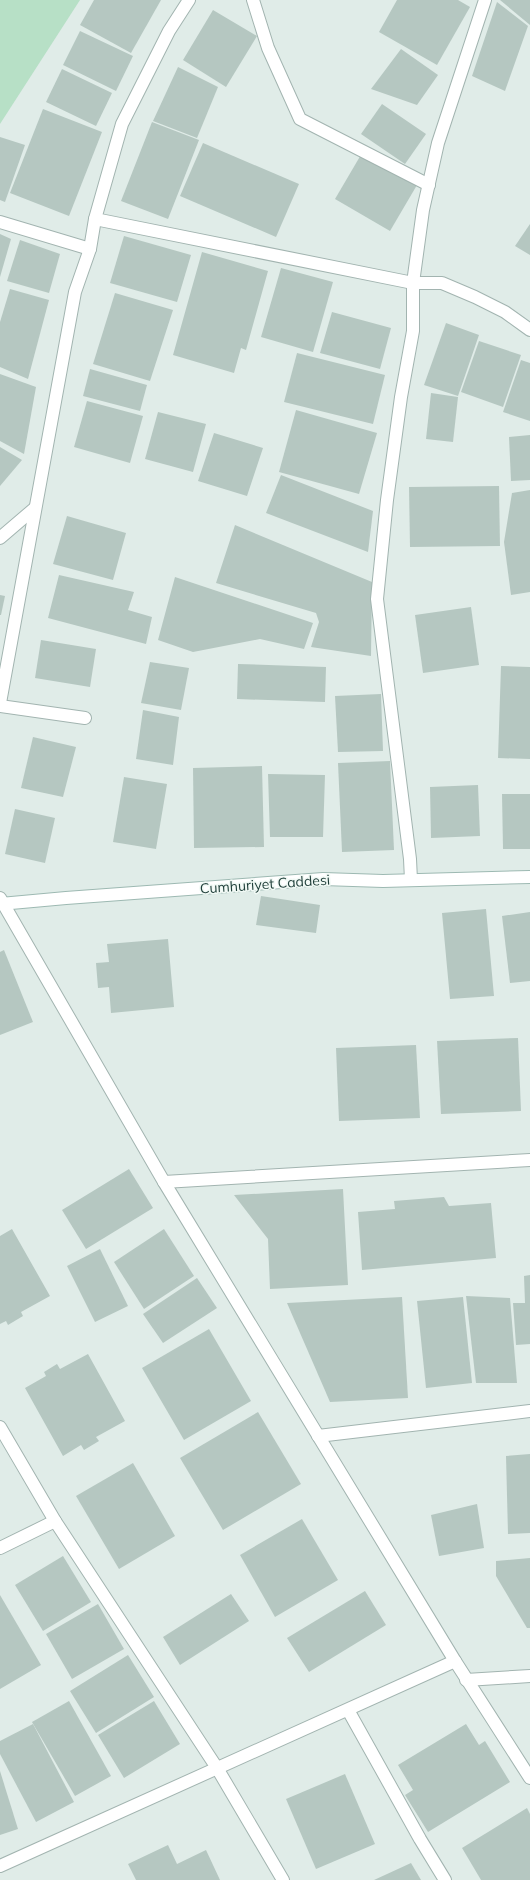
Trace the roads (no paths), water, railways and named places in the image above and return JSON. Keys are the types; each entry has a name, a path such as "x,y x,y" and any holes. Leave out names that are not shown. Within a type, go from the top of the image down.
{"street":[{"path":"85,718 0,705 75,292 90,249 95,219 122,124 169,31 189,0"},
{"path":"253,0 268,48 300,119 429,185"},
{"path":"411,880 410,859 377,599 387,500 401,397 413,331 413,283 423,210 438,143 485,0"},
{"path":"95,219 413,283 442,283 505,312 530,329"},
{"path":"0,222 90,249"},
{"path":"0,538 35,508"},
{"name":"Cumhuriyet Caddesi","path":"1,902 323,879 411,880 530,877"},
{"path":"1,902 164,1182 466,1680 530,1778"},
{"path":"164,1182 530,1160"},
{"path":"318,1436 530,1411"},
{"path":"0,1427 55,1521 218,1768 283,1880"},
{"path":"0,1548 55,1521"},
{"path":"0,1866 455,1661"},
{"path":"466,1680 530,1676"},
{"path":"348,1710 445,1880"}]}
